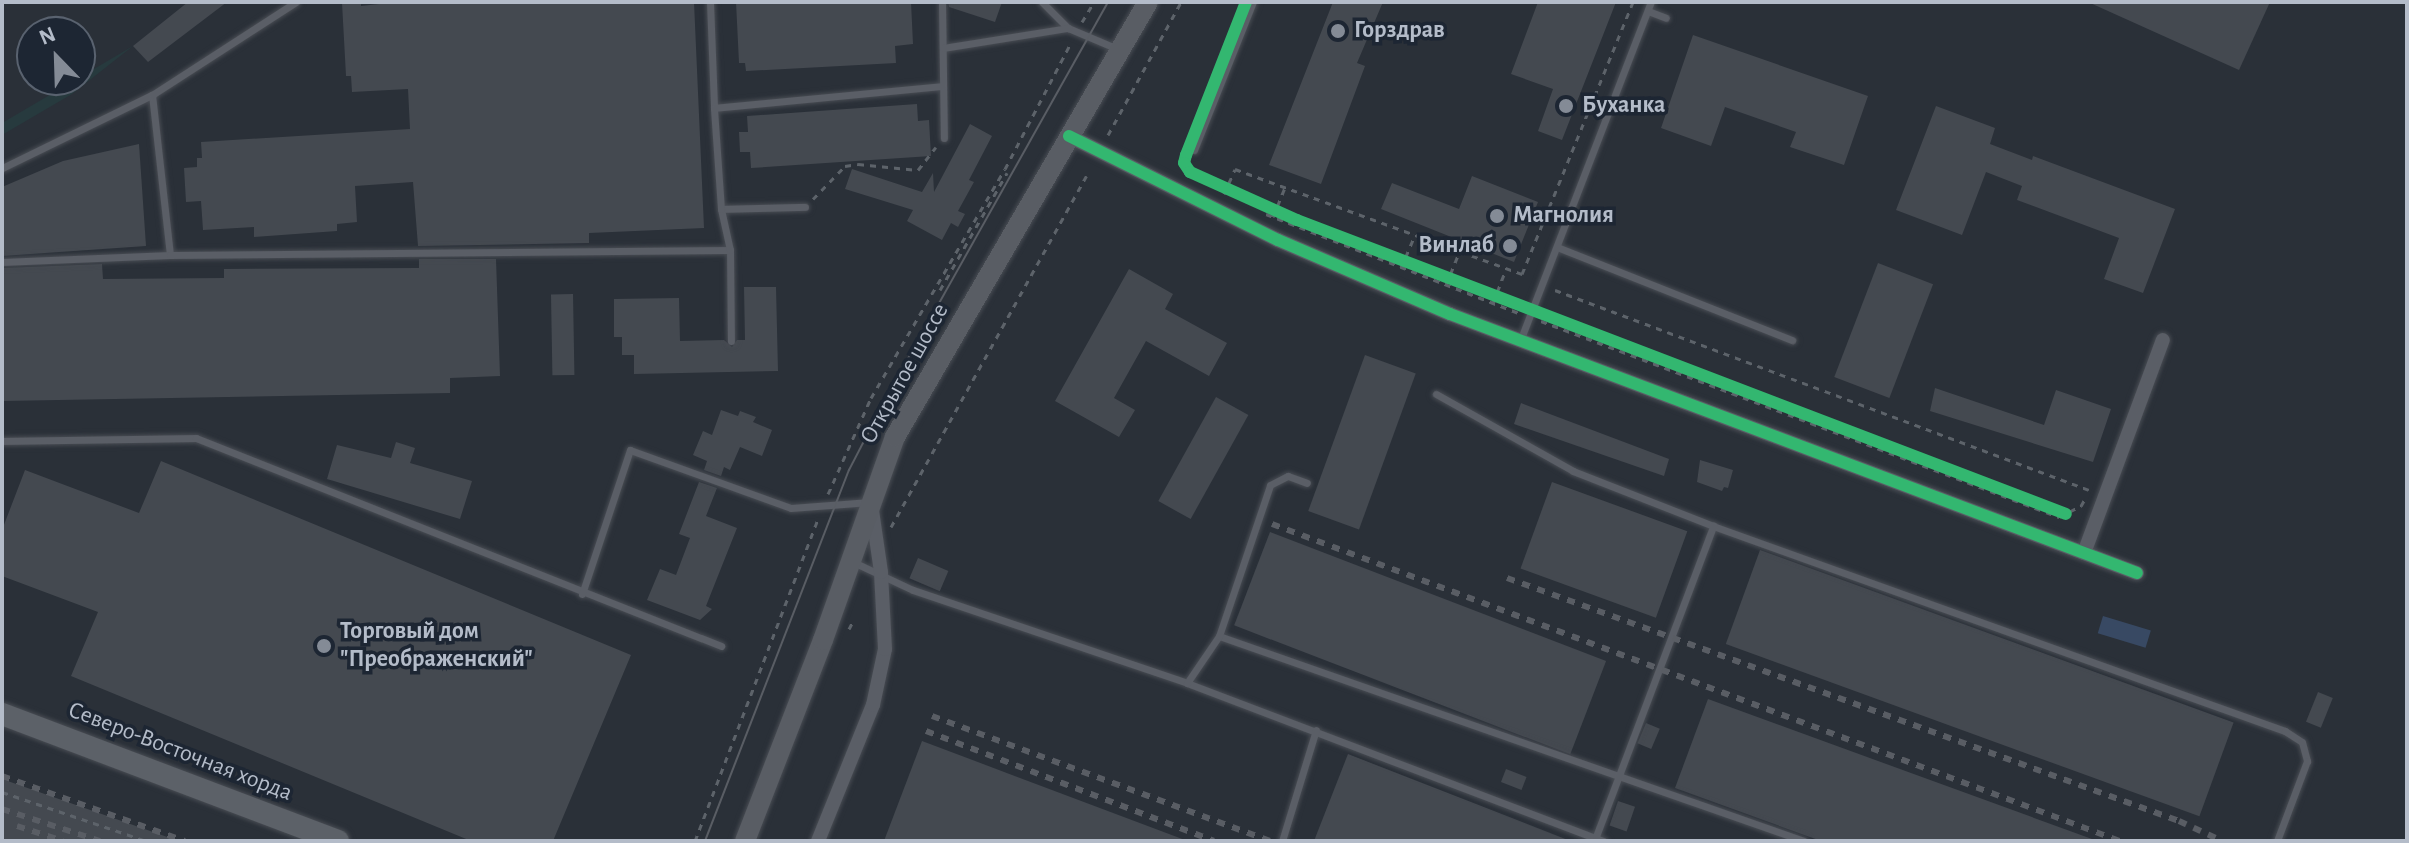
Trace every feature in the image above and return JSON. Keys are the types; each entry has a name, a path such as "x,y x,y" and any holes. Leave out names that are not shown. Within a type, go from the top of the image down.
{"main road":[{"name":"Открытое шоссе","path":"745,841 823,640 895,437 1148,2"},
{"name":"Северо-Восточная хорда","path":"2,716 338,841"}],"street":[{"path":"1069,136 1278,240 1520,341 2137,573"},
{"path":"2084,553 2163,340"},
{"path":"818,841 873,705 881,675 885,649 881,572 871,502"},
{"name":"Северо-Восточная хорда","path":"2,716 331,841"}],"lane":[{"path":"2,168 152,95 296,2"},
{"path":"710,2 721,209 730,250 731,341"},
{"path":"942,2 944,138"},
{"path":"1042,2 1068,28 1120,50"},
{"path":"1194,150 1253,2"},
{"path":"1520,341 1651,2"},
{"path":"1648,11 1666,18"},
{"path":"943,48 1068,28"},
{"path":"714,108 943,86"},
{"path":"152,95 170,255"},
{"path":"721,209 805,207"},
{"path":"1557,247 1792,340"},
{"path":"2,262 170,255 730,250"},
{"path":"1436,394 1573,471 1713,526 2285,731 2302,742 2307,761 2277,841"},
{"path":"2,441 196,438 582,594 721,646"},
{"path":"582,594 630,450 791,508 871,502"},
{"path":"1187,683 1219,636 1270,485 1288,476 1307,483"},
{"path":"1595,839 1713,526"},
{"path":"849,560 881,572 913,590 1187,683 1604,841"},
{"path":"1219,636 1804,841"},
{"path":"1282,841 1316,730"}],"path":[{"path":"695,841 823,506 871,398 1005,169 1094,2"},
{"path":"1106,138 1181,2"},
{"path":"1633,2 1522,274 1235,169 1229,193 1274,214 1447,282 2066,514 2081,506 2094,477"},
{"path":"805,207 845,166 858,164 918,170 944,138"},
{"path":"940,290 1007,173"},
{"path":"888,532 1086,176"},
{"path":"1274,214 1285,187"},
{"path":"1261,211 1274,214"},
{"path":"1403,265 1415,235"},
{"path":"1447,282 1460,251"},
{"path":"1494,300 1507,268"},
{"path":"1551,288 2088,492"},
{"path":"2,792 147,841"}],"green space":[{"path":"133,46 96,75 96,68"},
{"path":"48,96 69,96 2,135 2,123"}],"water":[{"path":"2103,616 2151,631 2146,648 2098,633"}],"building":[{"path":"188,2 227,2 148,62 133,46"},
{"path":"361,2 361,6 397,2 694,2 704,228 589,233 589,243 418,246 413,182 355,186 357,222 337,224 337,231 254,237 254,227 203,230 201,201 186,202 184,168 197,167 197,158 202,158 201,142 410,129 408,89 352,92 351,76 346,76 342,3"},
{"path":"736,2 911,2 913,44 895,46 896,63 746,71 745,63 739,63"},
{"path":"948,2 1002,2 995,22 949,7"},
{"path":"1333,2 1383,2 1357,63 1365,66 1321,184 1269,165"},
{"path":"1538,2 1616,2 1562,140 1538,131 1553,89 1511,74"},
{"path":"2088,2 2270,2 2239,70"},
{"path":"1693,35 1868,96 1844,165 1790,147 1796,132 1725,107 1711,146 1661,128"},
{"path":"917,104 918,121 929,120 931,156 751,168 750,152 740,152 739,132 748,132 747,116"},
{"path":"1936,106 1995,128 1990,144 2032,160 2033,156 2175,209 2143,293 2104,279 2119,238 2017,200 2022,186 1986,172 1962,235 1896,210"},
{"path":"970,124 992,136 969,180 974,182 958,211 965,214 958,227 951,223 942,240 907,221 913,210 845,189 852,169 922,192 933,173 934,192"},
{"path":"139,144 146,246 2,256 2,187 63,161"},
{"path":"1472,176 1538,202 1514,262 1381,209 1392,183 1459,209"},
{"path":"419,259 496,259 500,376 450,378 450,393 2,401 2,268 102,264 103,279 224,278 224,269 419,268"},
{"path":"1878,263 1933,284 1889,398 1834,377"},
{"path":"1129,269 1173,294 1165,309 1227,343 1209,376 1146,341 1114,398 1135,410 1119,437 1055,401"},
{"path":"744,287 776,287 778,371 634,374 634,355 622,355 622,337 614,337 614,299 679,298 680,341 724,340 732,347 737,340 745,340"},
{"path":"551,294 573,294 574,375 552,375"},
{"path":"1365,355 1416,373 1359,529 1308,511"},
{"path":"1935,388 2044,425 2056,390 2111,409 2093,462 1930,411"},
{"path":"1216,397 1248,415 1191,519 1158,501"},
{"path":"1521,403 1669,459 1664,476 1514,424"},
{"path":"721,410 738,416 740,411 756,417 753,422 772,430 762,456 740,447 730,470 724,467 721,476 704,470 707,461 693,455 703,431 712,435"},
{"path":"396,442 415,448 410,463 472,481 460,519 327,479 337,445 391,458"},
{"path":"1700,460 1733,470 1728,488 1724,487 1722,491 1697,482"},
{"name":"Торговый дом \"Преображенский\"","path":"161,461 631,655 553,841 471,841 71,676 98,612 2,576 2,530 25,470 139,513"},
{"path":"699,482 717,488 706,516 737,528 706,606 712,609 700,620 647,600 660,569 676,575 690,538 679,534"},
{"path":"1552,482 1687,531 1656,618 1521,568"},
{"path":"1270,532 1606,661 1570,754 1234,625"},
{"path":"1760,550 2234,722 2199,816 1726,644"},
{"path":"918,558 948,571 940,591 909,578"},
{"path":"2318,692 2333,698 2321,728 2306,722"},
{"path":"1708,699 2092,841 1821,841 1675,788"},
{"path":"1646,723 1660,729 1651,749 1637,743"},
{"path":"922,741 1185,840 1185,841 884,841"},
{"path":"1348,754 1568,840 1568,841 1314,841"},
{"path":"1506,769 1527,777 1522,790 1501,782"},
{"path":"2,779 173,839 2,841"},
{"path":"1618,801 1635,807 1627,831 1610,826"}],"tram line":[{"path":"705,841 849,470 892,387 1108,2"}],"railway":[{"path":"1272,524 2120,841"},
{"path":"1507,578 2179,821 2222,841"},
{"path":"932,716 1270,841"},
{"path":"926,731 1214,841"},
{"path":"2,776 185,841"},
{"path":"2,809 100,841"},
{"path":"17,826 63,841"}],"cycle path":[{"path":"1246,2 1186,155 1184,163 1190,172 1297,220 2066,514"},
{"path":"1069,136 1278,240 1450,314 2137,573"}],"place":[{"name":"Горздрав","path":"1338,31"},
{"name":"Буханка","path":"1566,106"},
{"name":"Магнолия","path":"1497,216"},
{"name":"Винлаб","path":"1510,246"},
{"name":"Торговый дом \"Преображенский\"","path":"324,646"}]}
